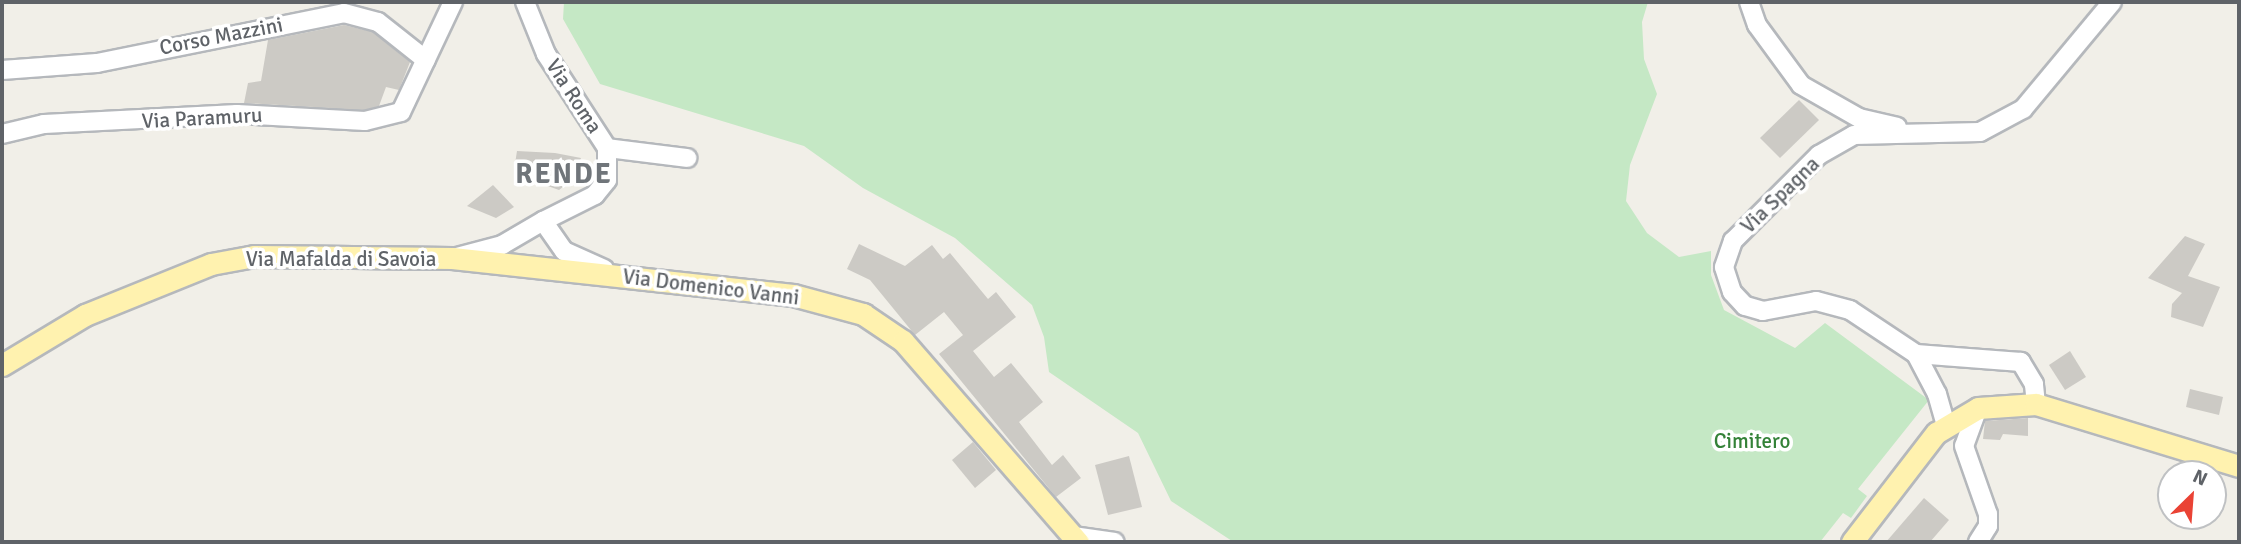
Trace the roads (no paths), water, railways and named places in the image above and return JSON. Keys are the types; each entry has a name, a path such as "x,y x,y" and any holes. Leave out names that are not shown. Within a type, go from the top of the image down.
{"main road":[{"name":"Via Mafalda di Savoia","path":"2,365 85,315 211,264 254,256 452,258"},
{"name":"Via Domenico Vanni","path":"452,258 793,295 863,314 902,341 1076,539"},
{"path":"1852,542 1946,425 1978,408 2036,404 2239,466"}],"street":[{"path":"426,60 453,2"},
{"name":"Via Roma","path":"452,258 502,245 596,195 607,180 607,148 532,26 525,2"},
{"path":"532,26 540,2"},
{"path":"1749,2 1757,25 1801,85 1859,118 1920,133"},
{"name":"Via Spagna","path":"1946,425 1937,394 1916,354 1850,310 1816,301 1763,311 1745,306 1732,292 1724,267 1733,241 1819,155 1854,135 1980,132 2023,109 2112,2"},
{"name":"Corso Mazzini","path":"3,70 97,63 344,13 377,22 426,60"},
{"name":"Via Paramuru","path":"2,134 44,124 237,114 365,121 401,112 426,60"},
{"path":"607,148 687,158"},
{"path":"543,221 564,251 627,277"},
{"name":"Via Spagna","path":"1916,354 2021,362 2034,384 2036,404"},
{"path":"1978,408 1964,446 1967,464 1988,514 1987,526 1978,542"},
{"path":"1076,539 1115,542"}],"district":[{"name":"RENDE","path":"564,174"}],"park label":[{"name":"Cimitero","path":"1752,441"}]}
